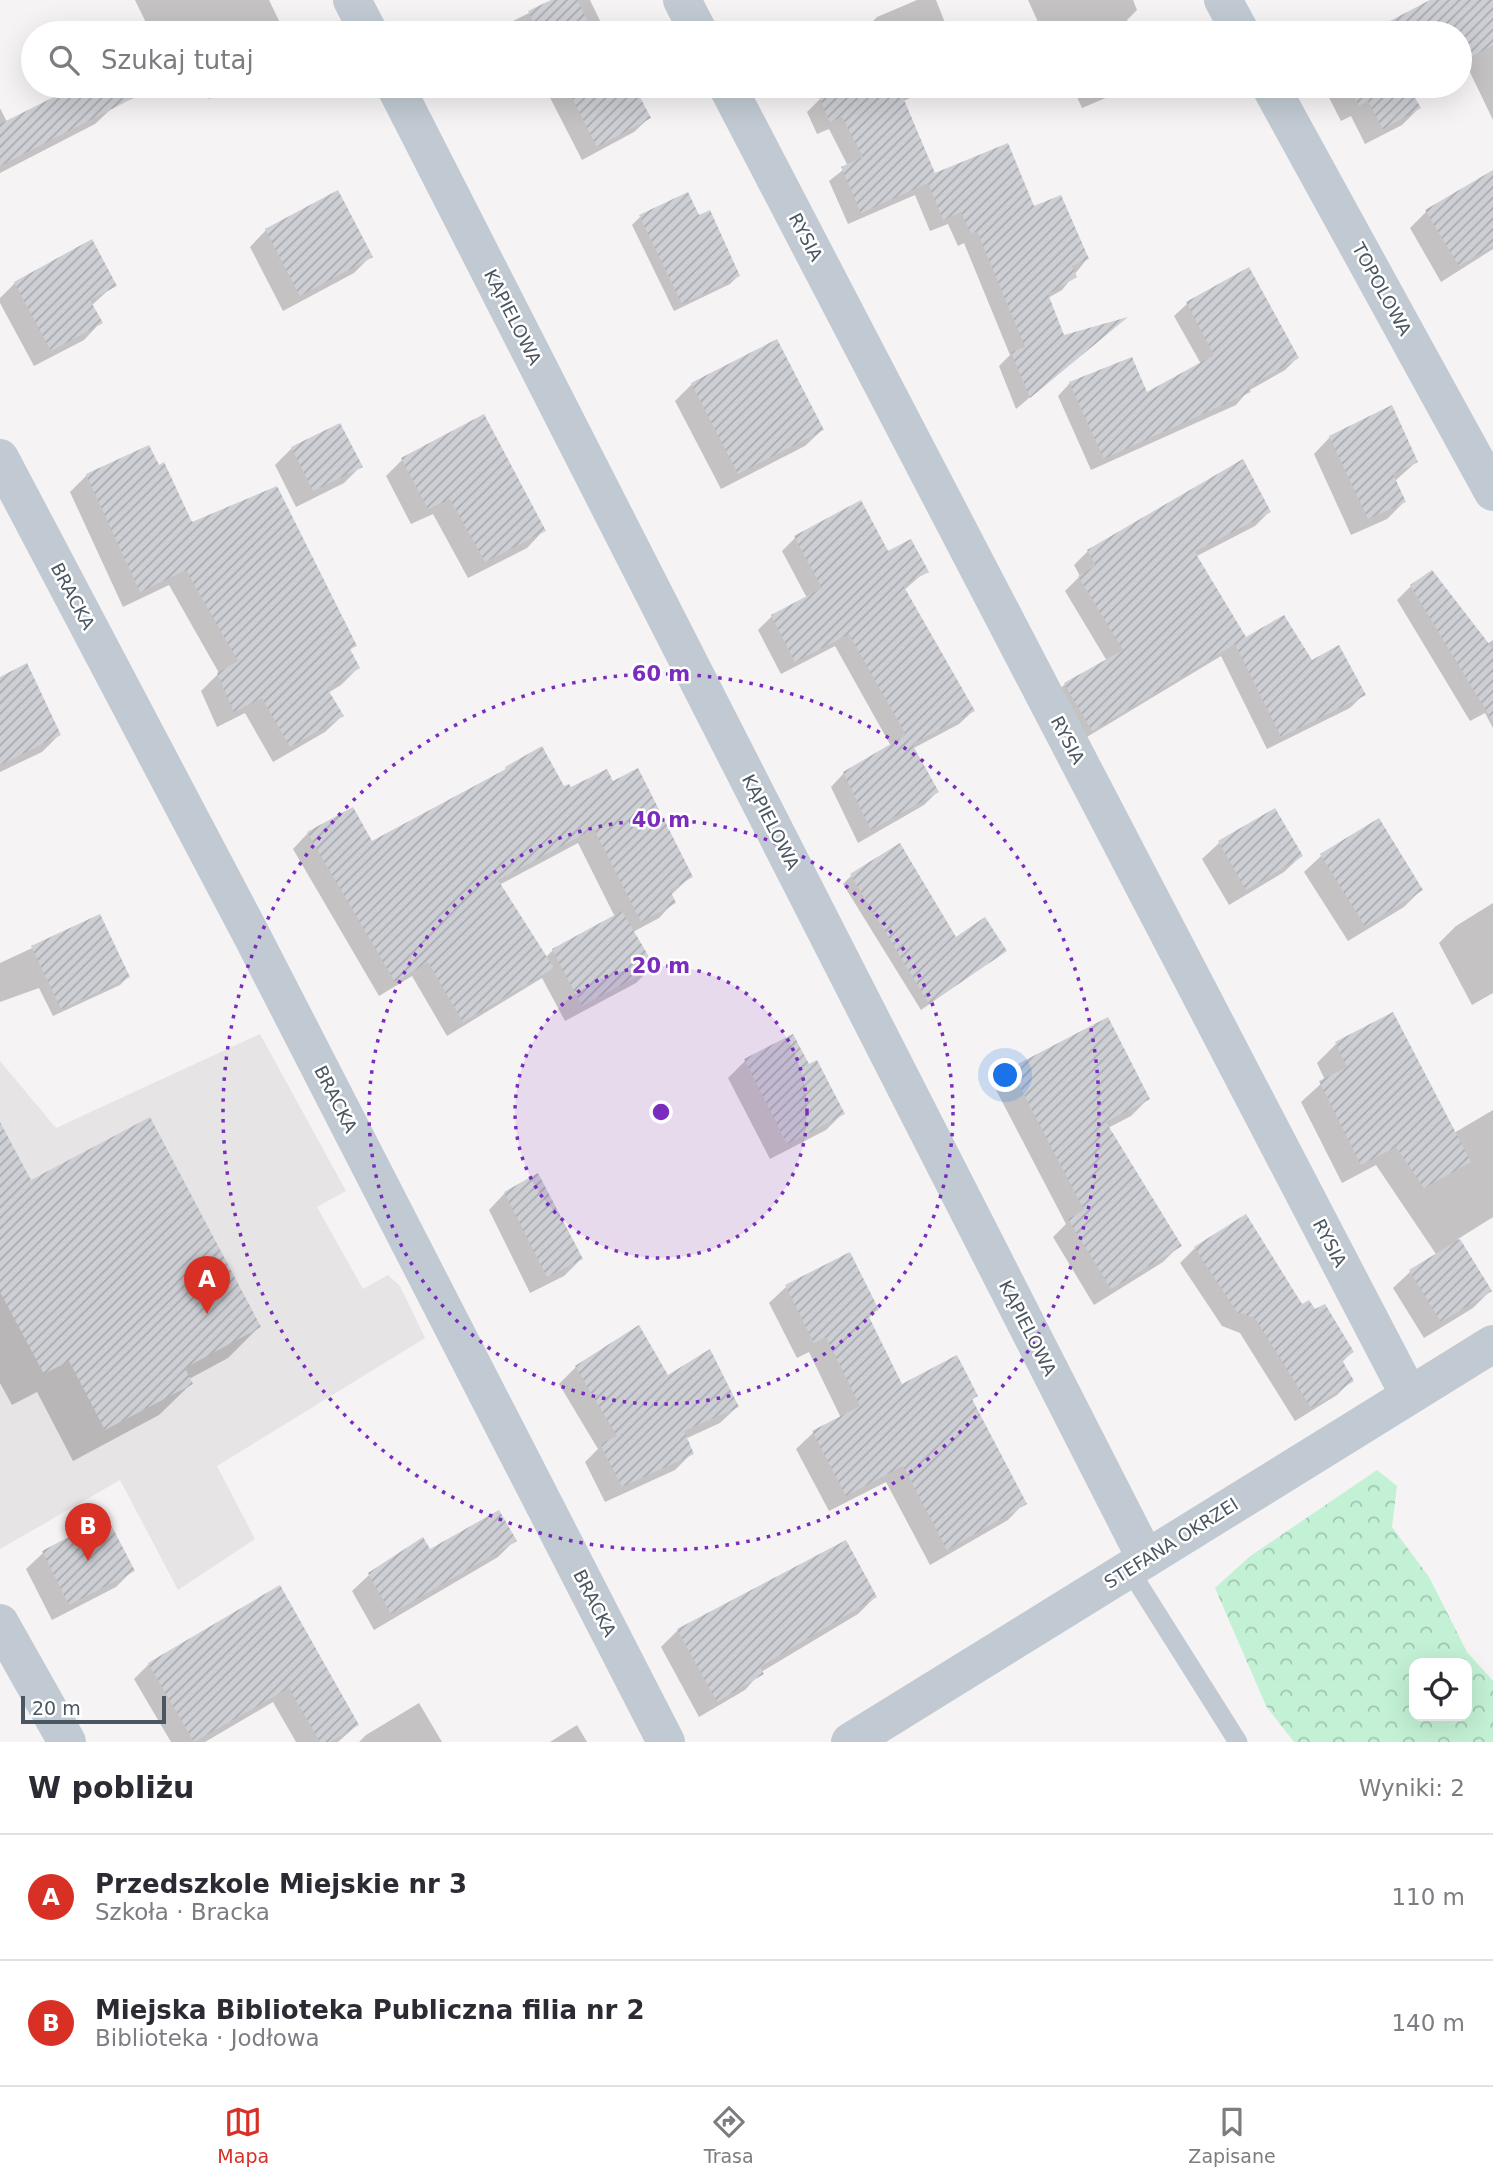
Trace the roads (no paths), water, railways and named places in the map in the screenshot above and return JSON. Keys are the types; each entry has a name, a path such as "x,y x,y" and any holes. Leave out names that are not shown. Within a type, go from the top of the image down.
{"street":[{"path":"352,0 363,21"},
{"path":"682,0 693,21"},
{"path":"1223,0 1234,21"},
{"name":"KĄPIELOWA","path":"401,98 1138,1564"},
{"name":"RYSIA","path":"733,98 1409,1395"},
{"name":"TOPOLOWA","path":"1277,98 1493,492"},
{"name":"BRACKA","path":"0,458 253,937 666,1742"},
{"name":"STEFANA OKRZEI","path":"850,1742 1493,1344"},
{"path":"0,1623 67,1742"}],"lane":[{"path":"1138,1564 1238,1742"}],"place":[{"name":"Przedszkole Miejskie nr 3","path":"207,1314"},
{"name":"Miejska Biblioteka Publiczna filia nr 2","path":"88,1561"}]}
